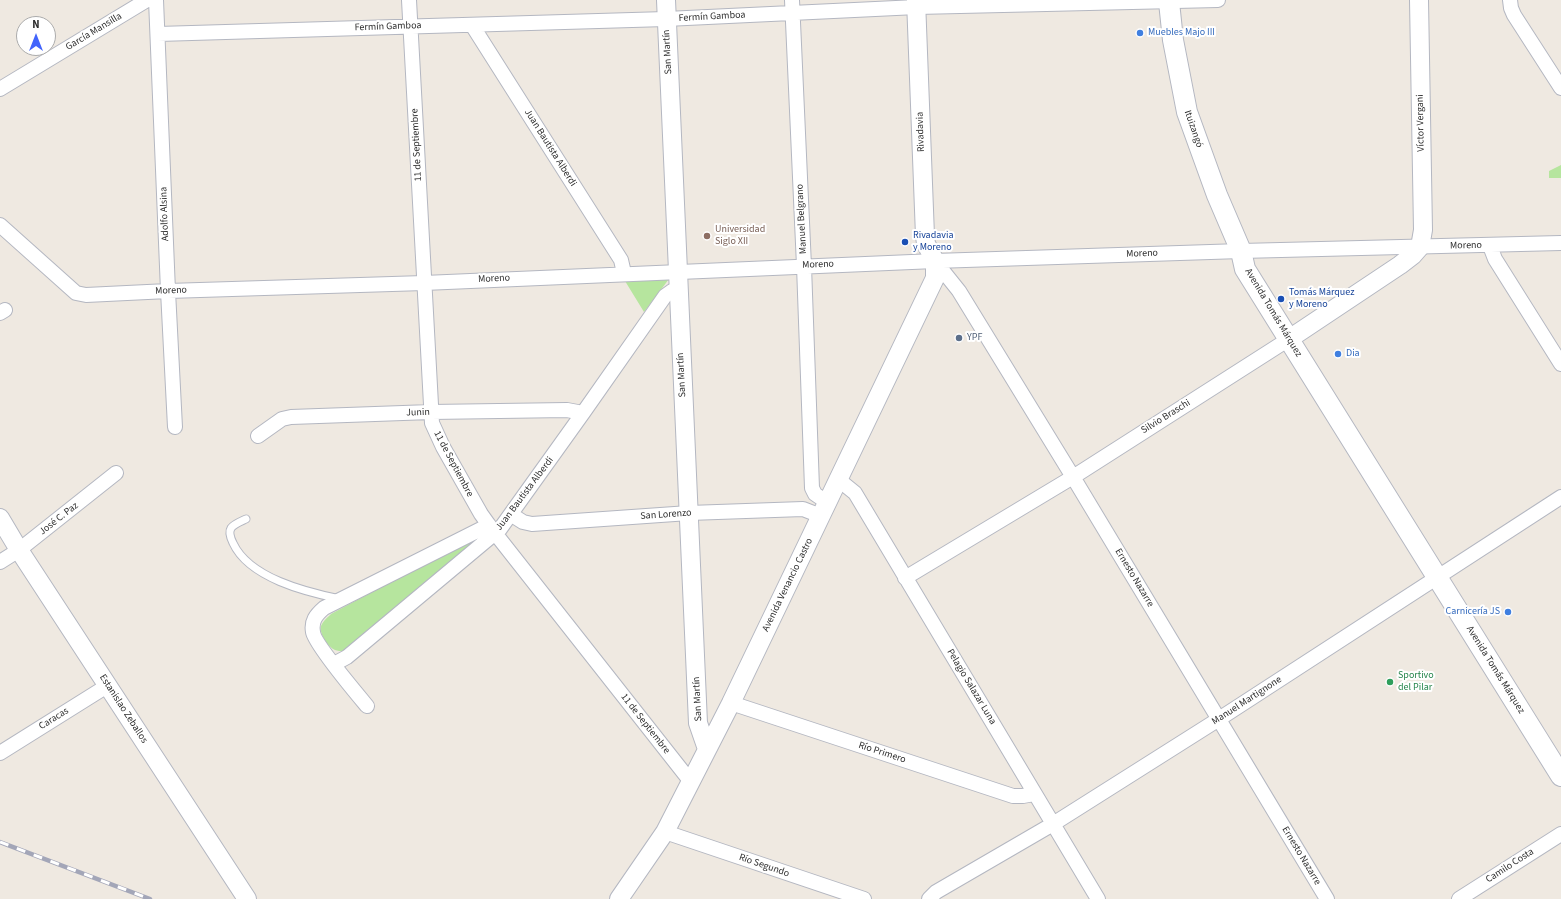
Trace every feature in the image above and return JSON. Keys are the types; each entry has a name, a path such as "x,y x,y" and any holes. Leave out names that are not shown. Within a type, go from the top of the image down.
{"main road":[{"name":"Ituizangó","path":"1169,1 1173,40 1187,112 1217,195 1241,251"},
{"name":"Avenida Tomás Márquez","path":"1241,251 1245,269 1292,336 1442,574 1561,751"},
{"name":"Avenida Tomás Márquez","path":"1442,574 1561,776"}],"street":[{"name":"García Mansilla","path":"0,89 147,0"},
{"name":"Adolfo Alsina","path":"156,0 175,427"},
{"name":"11 de Septiembre","path":"409,0 432,423 443,447 481,514 691,782"},
{"name":"San Martín","path":"666,0 698,723 707,749"},
{"name":"Fermín Gamboa","path":"158,34 666,19 792,6 1218,0"},
{"name":"Víctor Vergani","path":"1419,0 1423,230 1420,246"},
{"path":"1510,0 1514,15 1561,88"},
{"name":"Rivadavia","path":"917,4 925,236 926,244 935,261"},
{"name":"Manuel Belgrano","path":"792,6 804,266 812,488 824,509"},
{"name":"Juan Bautista Alberdi","path":"472,25 621,260 624,273"},
{"name":"Moreno","path":"0,225 76,293 86,295 424,283 624,273 935,261 1241,251 1420,246 1490,246 1561,243"},
{"name":"Silvio Braschi","path":"905,578 1073,477 1292,336 1400,265 1413,255 1420,246"},
{"path":"1490,246 1495,259 1561,364"},
{"name":"Ernesto Nazarre","path":"935,261 959,291 1073,477 1327,899"},
{"name":"Avenida Venancio Castro","path":"619,899 665,832 731,703 932,285 935,278 935,261"},
{"name":"Juan Bautista Alberdi","path":"492,529 324,608 316,615 313,621 313,634 334,664 347,657 492,529 512,515 665,296 672,291 678,290"},
{"name":"Junin","path":"258,436 282,418 290,417 431,412 567,410 584,413"},
{"name":"José C. Paz","path":"0,562 19,550 116,473"},
{"name":"Pelagio Salazar Luna","path":"839,480 855,493 1098,899"},
{"name":"Manuel Martignone","path":"929,899 936,892 1053,824 1219,719 1561,497"},
{"name":"San Lorenzo","path":"512,515 523,522 532,524 689,513 824,509"},
{"name":"Estanislao Zeballos","path":"0,518 107,686 247,899"},
{"path":"334,664 367,706"},
{"name":"Caracas","path":"0,753 107,686"},
{"name":"Río Primero","path":"731,703 1014,796 1034,794"},
{"name":"Río Segundo","path":"665,832 864,899"},
{"name":"Camilo Costa","path":"1459,899 1561,834"}],"lane":[{"path":"246,519 230,528 230,535 236,548 258,571 291,586 322,596 342,599"}],"green space":[{"path":"1561,165 1561,178 1549,178 1549,171"},
{"path":"669,279 644,312 625,281"},
{"path":"469,540 474,540 474,543 344,651 335,650 327,643 321,633 321,626 331,614"}],"railway":[{"path":"0,842 150,899"}],"place":[{"name":"Muebles Majo III","path":"1140,33"},
{"name":"Universidad Siglo XII","path":"707,236"},
{"name":"Rivadavia y Moreno","path":"905,242"},
{"name":"Tomás Márquez y Moreno","path":"1281,299"},
{"name":"YPF","path":"959,338"},
{"name":"Dia","path":"1338,354"},
{"name":"Carnicería JS","path":"1508,612"},
{"name":"Sportivo del Pilar","path":"1390,682"}]}
